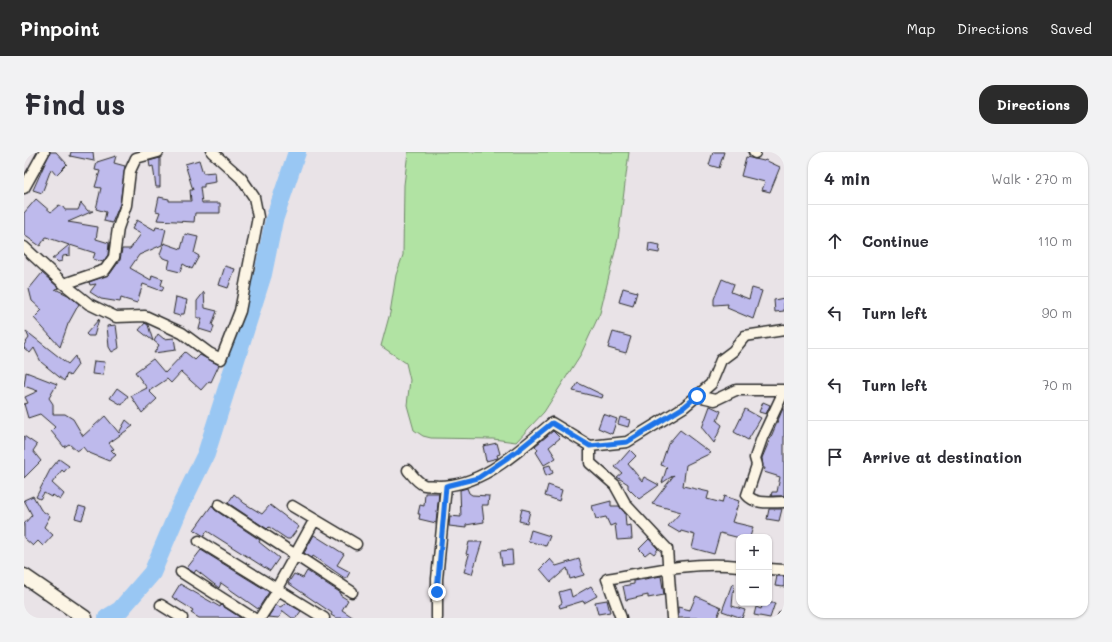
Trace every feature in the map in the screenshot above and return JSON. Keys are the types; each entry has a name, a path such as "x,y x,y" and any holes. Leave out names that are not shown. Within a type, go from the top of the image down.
{"street":[{"path":"24,188 44,152"},
{"path":"64,284 105,270 114,257 118,228 126,205 130,171 136,158 158,152"},
{"path":"24,247 64,284 89,304 116,317 144,316 182,333 209,353 221,359 240,311 258,217 254,197 241,178 212,152"},
{"path":"408,470 417,481 425,485 446,486 478,478 516,452 552,423 590,446 627,442 684,407 711,384 721,360 733,351 745,336 784,330"},
{"path":"697,396 715,400 736,390 784,391 762,438 755,458 757,465 747,495 751,500 784,502"},
{"path":"590,446 590,463 615,485 626,505 667,549 672,618"},
{"path":"437,618 437,579 446,486"},
{"path":"219,505 352,592"},
{"path":"292,506 314,521 356,544"},
{"path":"260,618 314,521"},
{"path":"199,541 278,588 324,618"},
{"path":"621,618 607,579 668,568 715,563 736,566"},
{"path":"772,569 784,570"},
{"path":"181,572 253,618"},
{"path":"24,576 85,618"},
{"path":"161,605 182,618"}],"green space":[{"path":"408,152 629,152 618,239 600,313 581,354 544,412 516,442 493,439 431,438 423,436 414,430 407,405 410,380 406,363 381,346 390,313 396,275 403,255 404,185"}],"building":[{"path":"50,152 56,152 67,164 56,175 51,169 42,193 33,190"},
{"path":"71,152 93,152 94,161 70,156"},
{"path":"713,152 724,152 719,168 709,165"},
{"path":"116,156 114,163 125,166 120,204 112,223 104,221 106,212 96,209 101,188 95,187 100,171 95,170 97,162"},
{"path":"746,157 765,160 780,167 770,192 762,190 765,182 741,176"},
{"path":"160,158 160,187 156,187 153,166 150,167 149,161"},
{"path":"199,160 203,173 215,172 216,182 204,184 204,187 200,187 202,203 220,203 220,213 195,213 194,222 157,220 160,212 156,211 159,197 169,199 169,201 191,201 190,190 193,190 185,164"},
{"path":"36,199 51,212 59,205 65,210 78,210 81,203 88,211 93,211 68,222 98,227 96,239 109,243 108,255 103,262 93,259 95,253 70,245 70,255 63,256 62,261 58,262 55,259 52,259 69,245 46,237 40,246 24,235 24,213"},
{"path":"137,220 155,230 156,227 166,229 162,245 139,255 130,268 151,280 152,275 163,279 161,285 164,287 162,291 143,284 137,303 121,298 120,302 101,299 90,292 96,284 90,285 89,282 110,274 120,260 122,249 130,249 141,234 132,229"},
{"path":"185,234 198,237 194,253 199,256 192,269 183,264 180,272 168,269 170,260 163,258 160,254 164,243 181,249"},
{"path":"649,243 660,245 659,253 648,251"},
{"path":"225,266 235,269 228,288 219,285"},
{"path":"42,273 59,288 55,289 68,295 79,304 68,324 60,347 34,318 42,310 32,301 29,289"},
{"path":"722,279 734,284 731,292 749,299 752,288 762,291 753,319 727,308 728,304 714,305 714,299"},
{"path":"623,288 637,292 633,306 619,302"},
{"path":"204,292 205,308 217,311 212,325 214,326 212,333 199,329 202,318 197,318 197,301"},
{"path":"176,297 187,300 184,314 181,314 180,316 173,314"},
{"path":"784,298 784,311 775,312 774,300"},
{"path":"99,319 94,336 88,336 86,334"},
{"path":"145,323 148,325 153,341 139,330"},
{"path":"116,325 119,348 112,352 109,347 107,326"},
{"path":"26,331 68,364 75,356 78,365 70,376 67,374 64,381 41,362 34,348 30,353 24,348 24,345 29,338"},
{"path":"613,332 631,337 626,353 608,348"},
{"path":"158,334 164,339 174,338 176,350 154,353 159,345 154,341"},
{"path":"185,352 195,360 200,355 219,365 211,382 209,381 201,390 181,372 171,383 167,379 149,391 157,399 142,413 131,396 147,388 135,372 153,359 165,373"},
{"path":"94,361 105,362 103,375 92,374"},
{"path":"26,372 57,384 49,398 53,404 53,414 65,414 73,419 83,436 105,416 119,433 126,420 133,426 109,443 114,449 111,450 116,455 109,461 87,452 83,447 77,451 69,444 64,447 51,431 55,427 40,414 28,418 24,404 28,403 25,397 38,391 24,386"},
{"path":"578,383 603,395 602,398 573,391"},
{"path":"117,388 128,396 122,405 110,398"},
{"path":"763,402 770,405 766,414 759,412"},
{"path":"710,406 721,411 717,421 722,425 714,443 702,428"},
{"path":"784,406 784,496 771,496 772,492 777,492 780,477 764,472 765,468 763,468 762,458"},
{"path":"745,409 761,418 748,440 734,432"},
{"path":"603,414 617,419 612,434 598,428"},
{"path":"620,417 630,420 628,427 618,424"},
{"path":"680,430 711,453 686,465 683,486 709,492 707,499 722,503 724,496 739,501 732,522 753,527 751,534 736,534 736,537 720,533 714,554 692,548 695,535 681,531 680,533 668,526 681,512 652,504 674,475 662,483 667,467 661,465 668,444"},
{"path":"553,431 560,438 549,447 556,458 544,465 536,452 538,450 535,446"},
{"path":"24,436 37,445 33,451 41,461 24,478"},
{"path":"497,443 500,454 497,455 498,458 486,461 483,446"},
{"path":"630,450 636,456 628,464 642,481 644,477 659,485 639,499 628,488 628,484 617,477 622,473 615,467"},
{"path":"59,459 69,466 64,472 62,470 52,483 64,494 60,500 53,495 51,497 44,493 40,499 36,497 50,470"},
{"path":"550,465 553,473 546,476 543,467"},
{"path":"548,485 562,490 559,501 545,496"},
{"path":"467,488 469,493 472,495 489,496 488,505 482,505 484,522 466,525 466,528 449,526 450,516 461,517 460,490"},
{"path":"425,493 439,493 436,523 419,519 420,514 418,514 420,505 424,506"},
{"path":"234,494 244,503 262,514 270,505 299,527 290,539 287,539 269,527 267,529 228,503"},
{"path":"33,496 41,510 50,516 44,527 53,535 43,546 38,541 33,546 24,538 24,524 32,515 24,500"},
{"path":"611,501 611,506 619,506 625,513 626,526 631,525 632,539 617,540 615,524 610,526 606,517 596,519 592,506"},
{"path":"212,505 215,510 260,540 259,542 279,558 270,571 207,531 204,536 194,530"},
{"path":"79,506 86,508 82,520 75,518"},
{"path":"522,509 530,511 527,523 519,521"},
{"path":"769,509 782,509 779,521 767,519"},
{"path":"531,530 550,536 546,546 528,541"},
{"path":"314,535 344,554 337,565 350,572 346,579 313,556 312,558 304,553"},
{"path":"649,539 658,549 654,554 650,551 645,555 639,549"},
{"path":"469,542 482,542 472,574 464,572 469,555 466,554"},
{"path":"201,550 269,592 258,609 221,583 219,588 196,570 194,573 187,568"},
{"path":"512,550 513,564 502,565 500,551"},
{"path":"550,559 556,566 579,559 584,575 570,579 567,568 551,582 540,569"},
{"path":"307,571 341,593 340,595 348,600 342,610 354,618 336,618 331,615 332,613 288,583 294,574 303,578"},
{"path":"661,576 664,595 648,598 648,595 626,600 623,586 634,584 634,581"},
{"path":"777,576 784,576 784,587 775,586"},
{"path":"180,584 220,607 221,605 241,618 199,618 191,613 193,610 172,597"},
{"path":"732,584 734,584 732,606 745,610 742,618 722,611"},
{"path":"591,586 597,596 584,603 583,601 560,608 559,605 562,603 559,592 570,589 572,597"},
{"path":"696,596 721,607 717,618 678,618 678,607 690,610"},
{"path":"607,600 610,612 598,614 595,602"},
{"path":"287,603 301,611 296,618 292,618 283,611 279,618 268,617 276,605 280,607"},
{"path":"772,603 775,603 770,618 754,615 756,607 761,609 762,606 772,606"}],"waterway":[{"path":"107,618 120,610 152,573 180,507 206,454 263,274 274,220 297,152"}],"route":[{"path":"437,592 446,486 478,478 516,452 552,423 590,446 627,442 684,407 697,396"}]}
